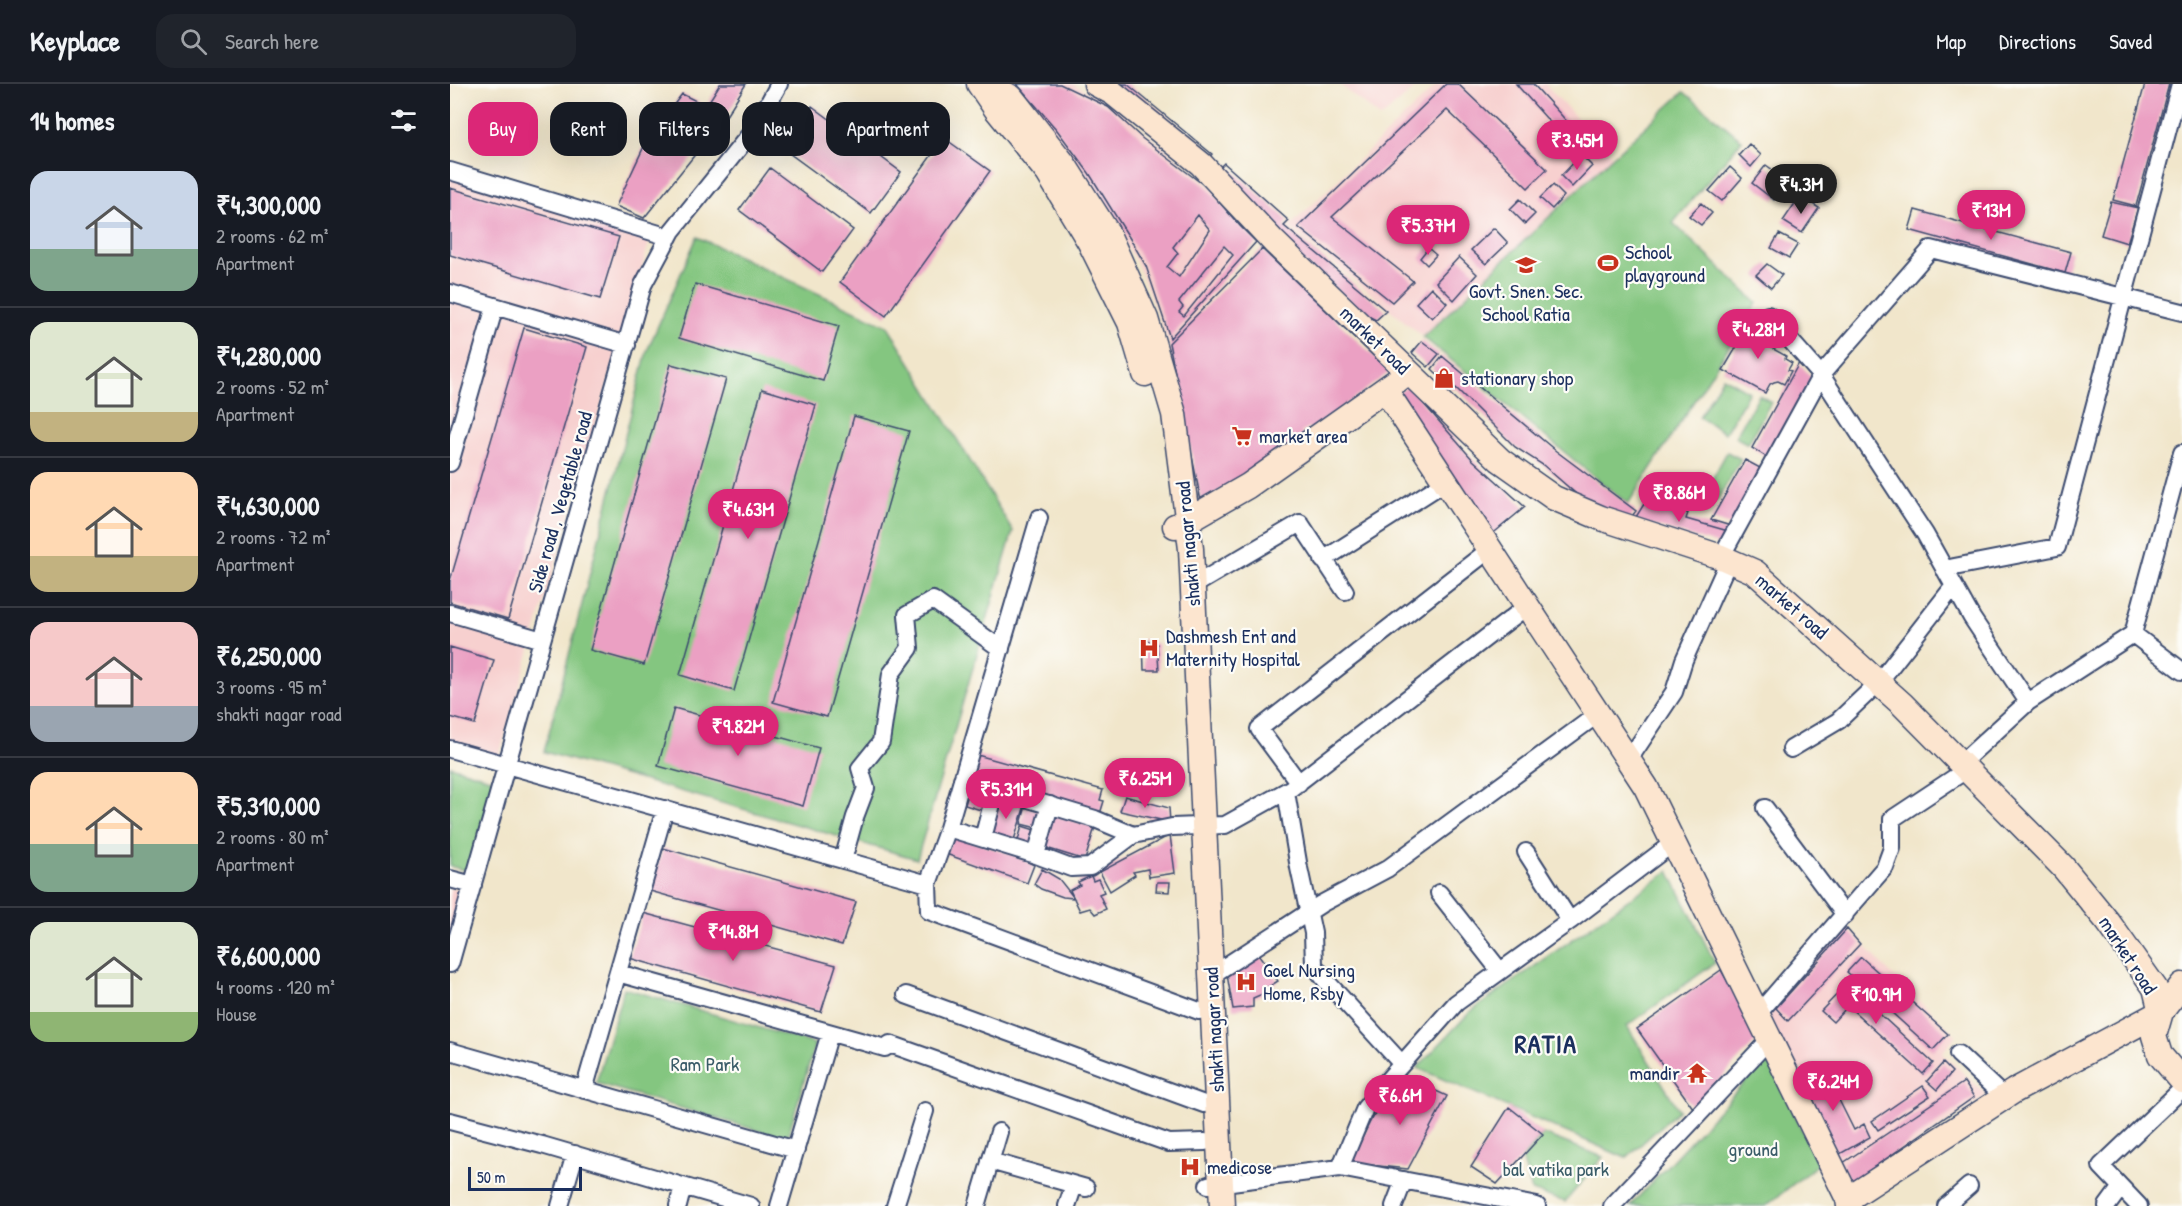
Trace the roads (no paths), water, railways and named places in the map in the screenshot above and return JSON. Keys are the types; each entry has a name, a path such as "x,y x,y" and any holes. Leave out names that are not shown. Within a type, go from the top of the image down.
{"street":[{"name":"Side road , Vegetable road","path":"450,964 643,285 669,237 754,128 779,84"},
{"path":"979,84 996,109 1048,173 1089,241 1130,323 1159,422 1181,524 1179,563 1197,825 1199,1011 1206,1142 1215,1195 1340,1168 1537,1206"},
{"name":"shakti nagar road","path":"987,84 1011,98 1063,163 1107,232 1146,319 1174,414 1181,524 1193,586 1197,825 1212,975 1215,1195"},
{"name":"market road","path":"1095,84 1113,93 1201,164 1274,242 1500,460 1554,498 1601,518 1725,558 1755,572 1878,682 2063,867 2108,922 2155,988 2161,1012 2154,1036 2160,1055 2182,1081"},
{"path":"1944,569 2057,547 2124,297 2176,123 2180,84"},
{"path":"450,171 669,237"},
{"path":"1628,761 1674,692 1684,660 1725,558 1821,375 1931,249 2182,312"},
{"path":"450,293 627,345"},
{"path":"451,453 495,306"},
{"path":"1768,315 1821,375 1925,534 1972,618 2028,702"},
{"path":"1181,524 1248,486 1386,391 1409,372"},
{"path":"1386,391 1646,787 1848,1203 2004,1097 2161,1012 2182,985"},
{"path":"1757,1015 1885,867 1892,848 1892,819 1963,767 2028,702 2133,634 2182,453"},
{"path":"1323,560 1445,482"},
{"path":"1039,518 948,828 928,884 930,911 1199,1011"},
{"path":"1193,586 1300,524 1345,591"},
{"path":"1402,1064 1314,965 1313,933 1307,913 1292,787 1259,729 1489,550"},
{"path":"1791,748 1838,721 1878,682 1954,586"},
{"path":"843,860 866,788 860,768 881,742 891,674 910,648 907,615 933,600 1001,649"},
{"path":"948,828 1071,868 1090,867 1133,835 1172,827 1225,825 1292,787 1527,607"},
{"path":"450,613 542,640"},
{"path":"2133,634 2182,671"},
{"path":"1212,975 1307,913 1387,869 1598,714"},
{"path":"450,749 928,884"},
{"path":"962,779 1095,819 1133,835"},
{"path":"983,838 996,789"},
{"path":"1036,855 1050,805"},
{"path":"1765,808 1845,915"},
{"path":"584,1090 665,809"},
{"path":"1340,1168 1365,1108 1456,1003 1673,843"},
{"path":"1526,852 1570,921"},
{"path":"450,879 473,885"},
{"path":"1439,893 1500,971"},
{"path":"618,974 885,1048 890,1044 1169,1143 1206,1142"},
{"path":"906,995 1204,1104"},
{"path":"779,1206 830,1033"},
{"path":"1612,1206 1769,1040"},
{"path":"450,1051 796,1150"},
{"path":"1958,1054 2004,1097"},
{"path":"2139,1206 2101,1166 2182,1089"},
{"path":"895,1206 925,1111"},
{"path":"450,1121 575,1154 752,1206"},
{"path":"977,1206 999,1132"},
{"path":"560,1206 575,1154"},
{"path":"990,1161 1080,1186 1067,1206"},
{"path":"1394,1206 1404,1180"},
{"path":"678,1206 683,1186"},
{"path":"1946,1206 1969,1186"},
{"path":"2106,1206 2121,1187"}],"place":[{"name":"School playground","path":"1608,263"},
{"name":"Govt. Snen. Sec. School Ratia","path":"1526,265"},
{"name":"stationary shop","path":"1444,378"},
{"name":"market area","path":"1242,436"},
{"name":"Dashmesh Ent and Maternity Hospital","path":"1149,648"},
{"name":"Goel Nursing Home, Rsby","path":"1246,982"},
{"name":"mandir","path":"1697,1073"},
{"name":"medicose","path":"1190,1167"}],"district":[{"name":"RATIA","path":"1546,1044"}],"park label":[{"name":"Ram Park","path":"705,1064"},
{"name":"ground","path":"1753,1149"},
{"name":"bal vatika park","path":"1556,1169"}]}
